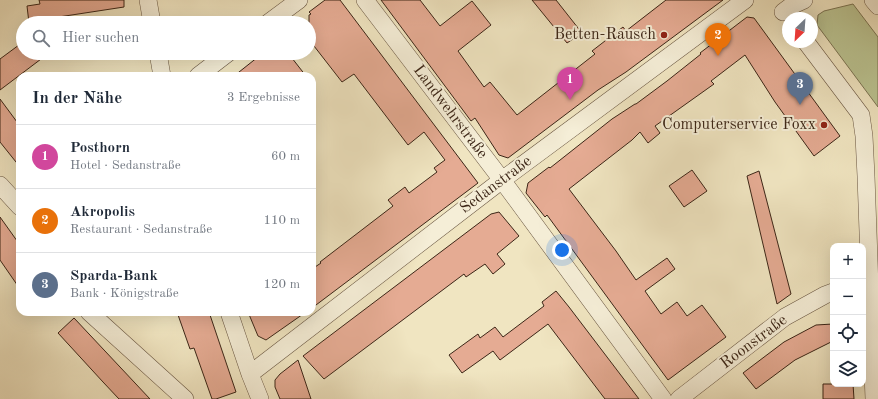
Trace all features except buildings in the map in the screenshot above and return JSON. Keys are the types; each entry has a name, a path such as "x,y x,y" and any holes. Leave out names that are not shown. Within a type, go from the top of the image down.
{"street":[{"path":"148,0 151,16"},
{"path":"277,16 298,0"},
{"name":"Landwehrstraße","path":"365,0 502,180 663,399"},
{"name":"Sedanstraße","path":"250,374 502,180 745,0"},
{"path":"782,10 804,0"},
{"path":"874,0 878,6"},
{"path":"811,48 861,115 865,142 867,282 874,399"},
{"path":"159,60 161,72"},
{"path":"203,72 219,60"},
{"name":"Roonstraße","path":"679,399 785,317 830,293"},
{"path":"93,316 185,399"},
{"path":"229,316 260,399"}],"green space":[{"path":"853,4 878,37 878,107 818,26 818,15 824,11"}],"place":[{"name":"Betten-Rausch","path":"664,35"},
{"name":"Akropolis","path":"718,56"},
{"name":"Posthorn","path":"570,100"},
{"name":"Sparda-Bank","path":"800,105"},
{"name":"Computerservice Foxx","path":"824,125"}]}
